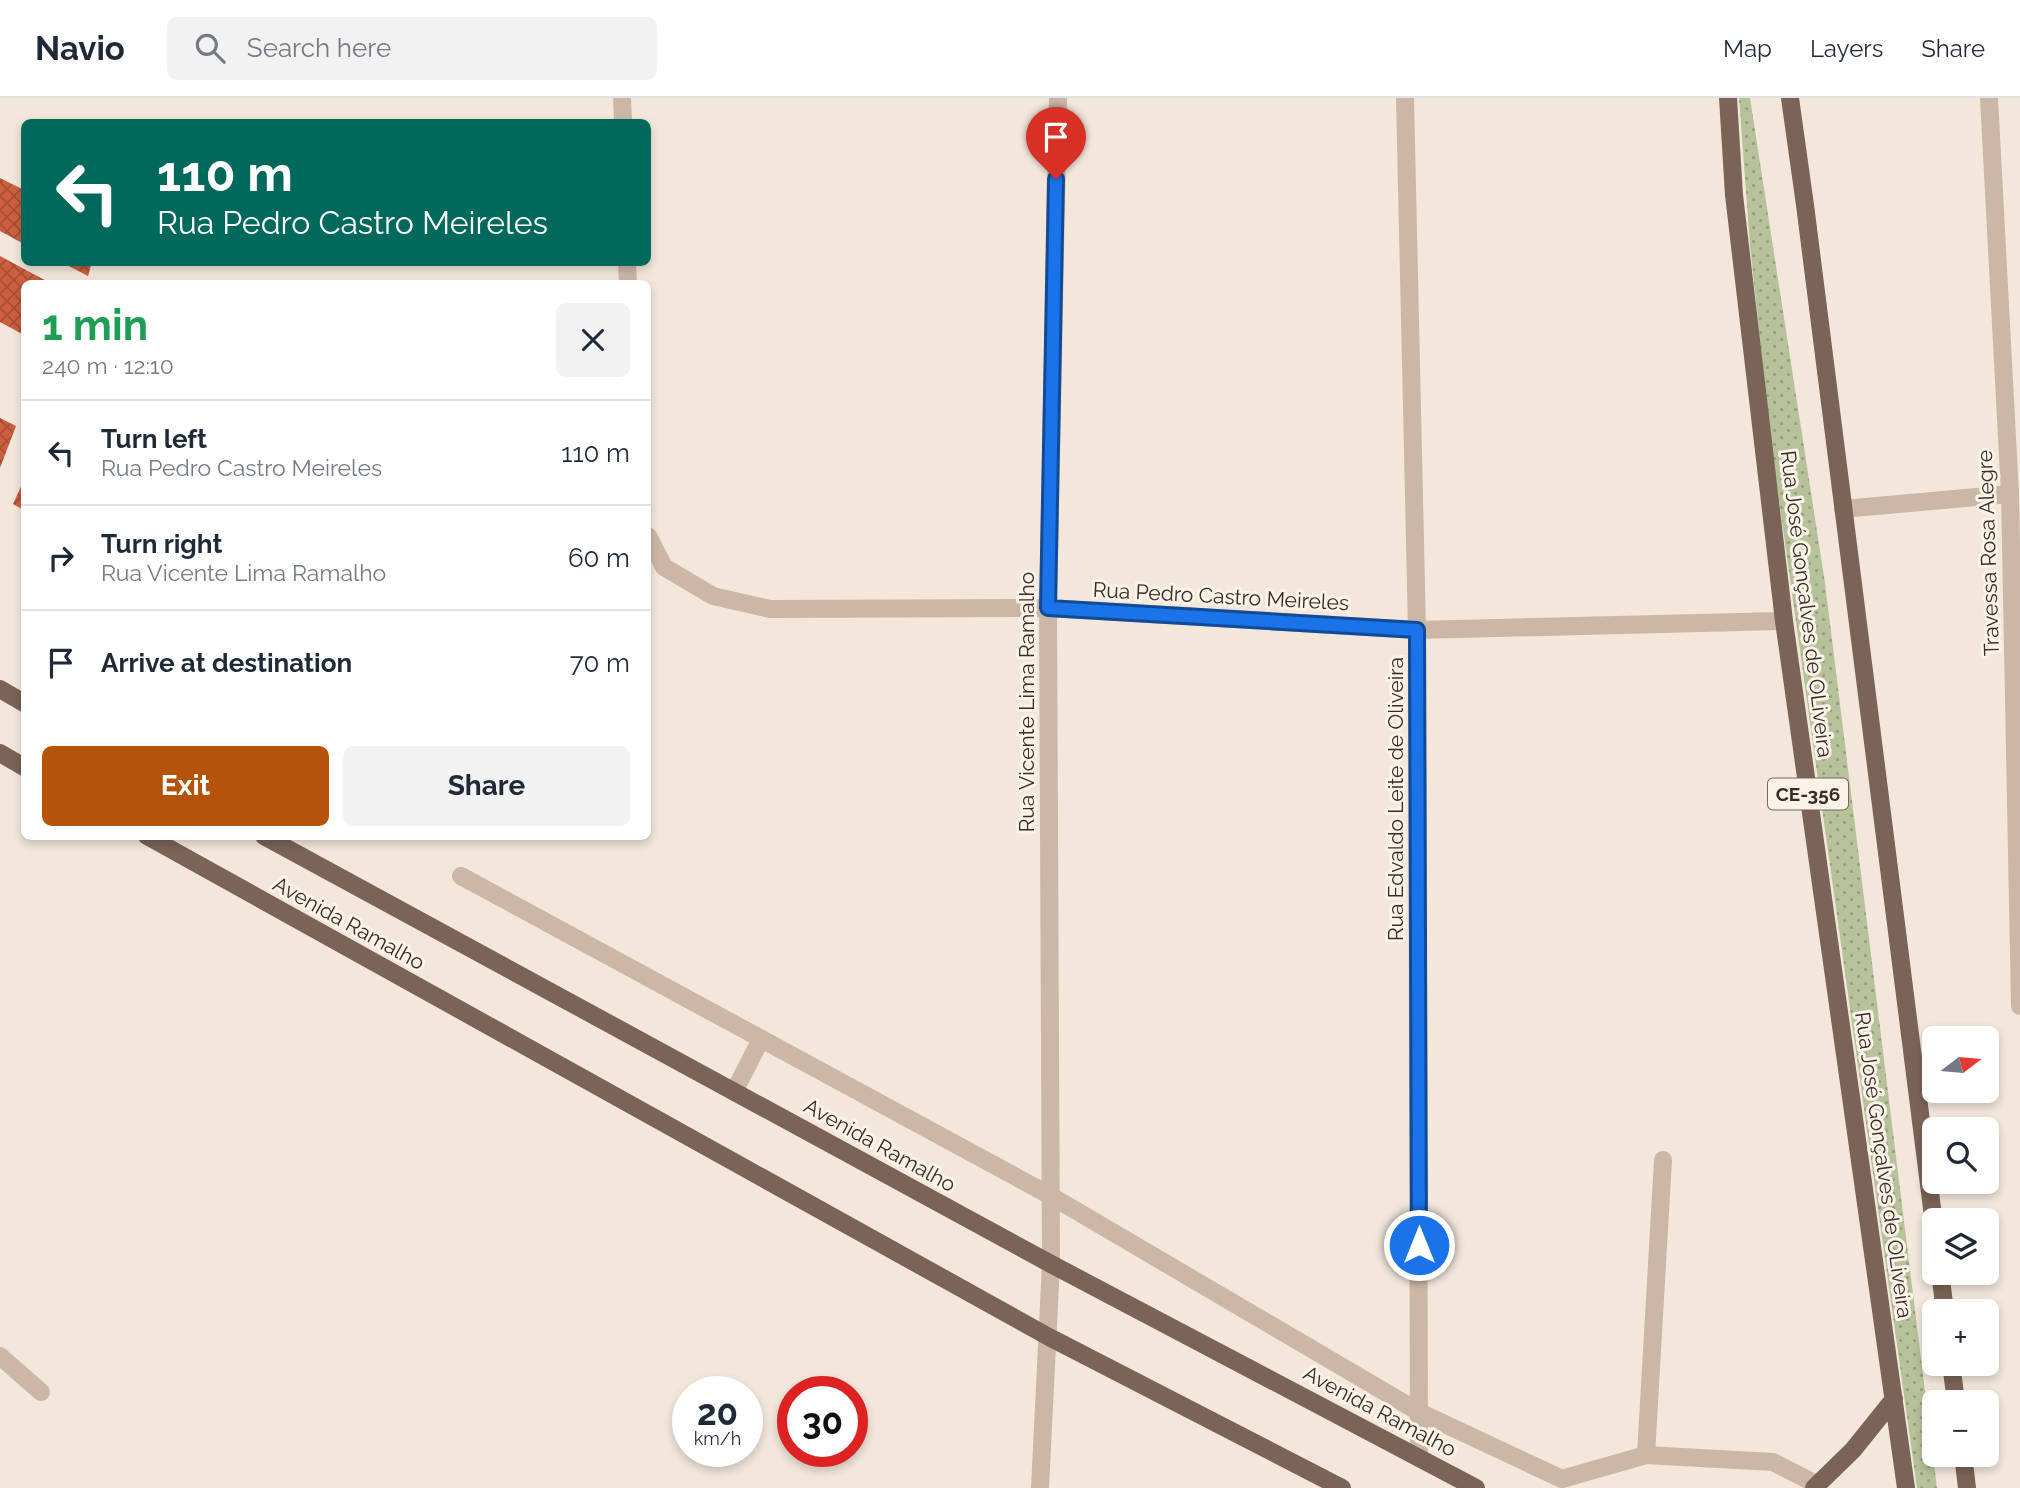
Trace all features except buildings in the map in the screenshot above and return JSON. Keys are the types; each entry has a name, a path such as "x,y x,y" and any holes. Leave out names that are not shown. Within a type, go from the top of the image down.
{"main road":[{"name":"Rua José Gonçalves de OLiveira","path":"1728,98 1734,195 1784,621 1906,1488"},
{"name":"Rua José Gonçalves de OLiveira","path":"1790,98 1932,1208"},
{"path":"0,689 21,701"},
{"path":"0,753 21,765"},
{"name":"Avenida Ramalho","path":"154,840 1049,1337 1342,1488"},
{"name":"Avenida Ramalho","path":"271,840 1051,1264 1476,1488"},
{"path":"1816,1487 1853,1450 1895,1399"},
{"path":"1965,1467 1967,1488"}],"street":[{"path":"622,98 623,119"},
{"name":"Rua Vicente Lima Ramalho","path":"1049,1337 1051,1196 1048,608 1058,98"},
{"name":"Rua Edvaldo Leite de Oliveira","path":"1405,98 1417,630 1419,1458"},
{"name":"Travessa Rosa Alegre","path":"1989,98 2010,494 2020,1006"},
{"path":"1843,509 2010,494"},
{"name":"Rua Pedro Castro Meireles","path":"651,542 664,567 713,596 770,609 1048,608 1417,630 1784,621"},
{"path":"461,876 1051,1196 1419,1412 1562,1479 1646,1455 1773,1462 1816,1487"},
{"path":"734,1092 761,1039"},
{"path":"1646,1455 1663,1160"},
{"path":"1040,1488 1049,1337"},
{"path":"0,1356 41,1392"}],"green space":[{"path":"1739,98 1750,98 1825,583 1925,1390 1922,1390 1922,1467 1934,1467 1937,1488 1917,1488 1771,443 1750,245"}],"route":[{"path":"1056,179 1048,608 1417,630 1419,1245"}]}
